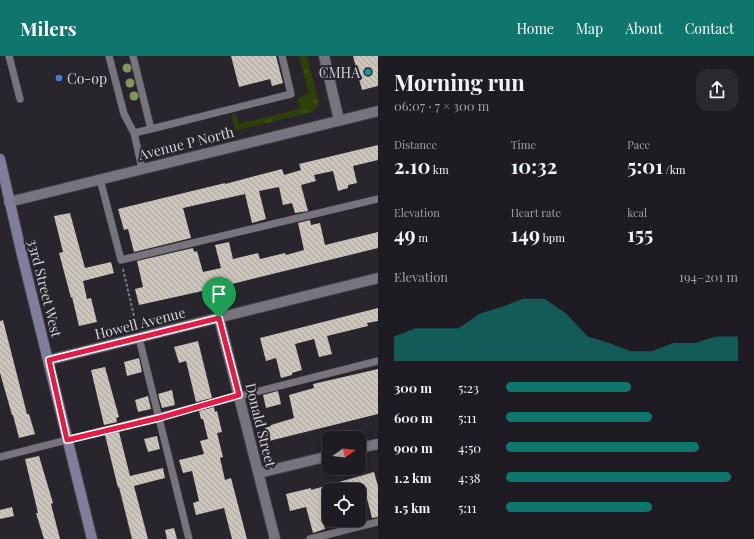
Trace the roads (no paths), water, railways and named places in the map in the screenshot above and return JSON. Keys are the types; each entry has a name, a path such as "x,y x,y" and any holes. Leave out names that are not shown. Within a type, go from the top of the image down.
{"main road":[{"name":"33rd Street West","path":"0,159 5,203 49,360 92,539"}],"street":[{"path":"324,56 339,120"},
{"name":"Avenue P North","path":"5,203 378,111"},
{"name":"Howell Avenue","path":"49,360 378,278"},
{"name":"Donald Street","path":"219,318 276,539"},
{"path":"366,447 378,444"},
{"path":"259,473 322,458"}],"lane":[{"path":"10,56 20,99"},
{"path":"109,56 124,114 134,133 142,168"},
{"path":"133,56 151,129"},
{"path":"134,133 292,94 282,56"},
{"path":"100,179 121,260 378,199"},
{"path":"139,338 190,539"},
{"path":"0,457 159,418 239,395 378,361"},
{"path":"310,539 378,522"}],"place":[{"name":"CMHA","path":"368,72"},
{"name":"Co-op","path":"59,78"}]}
